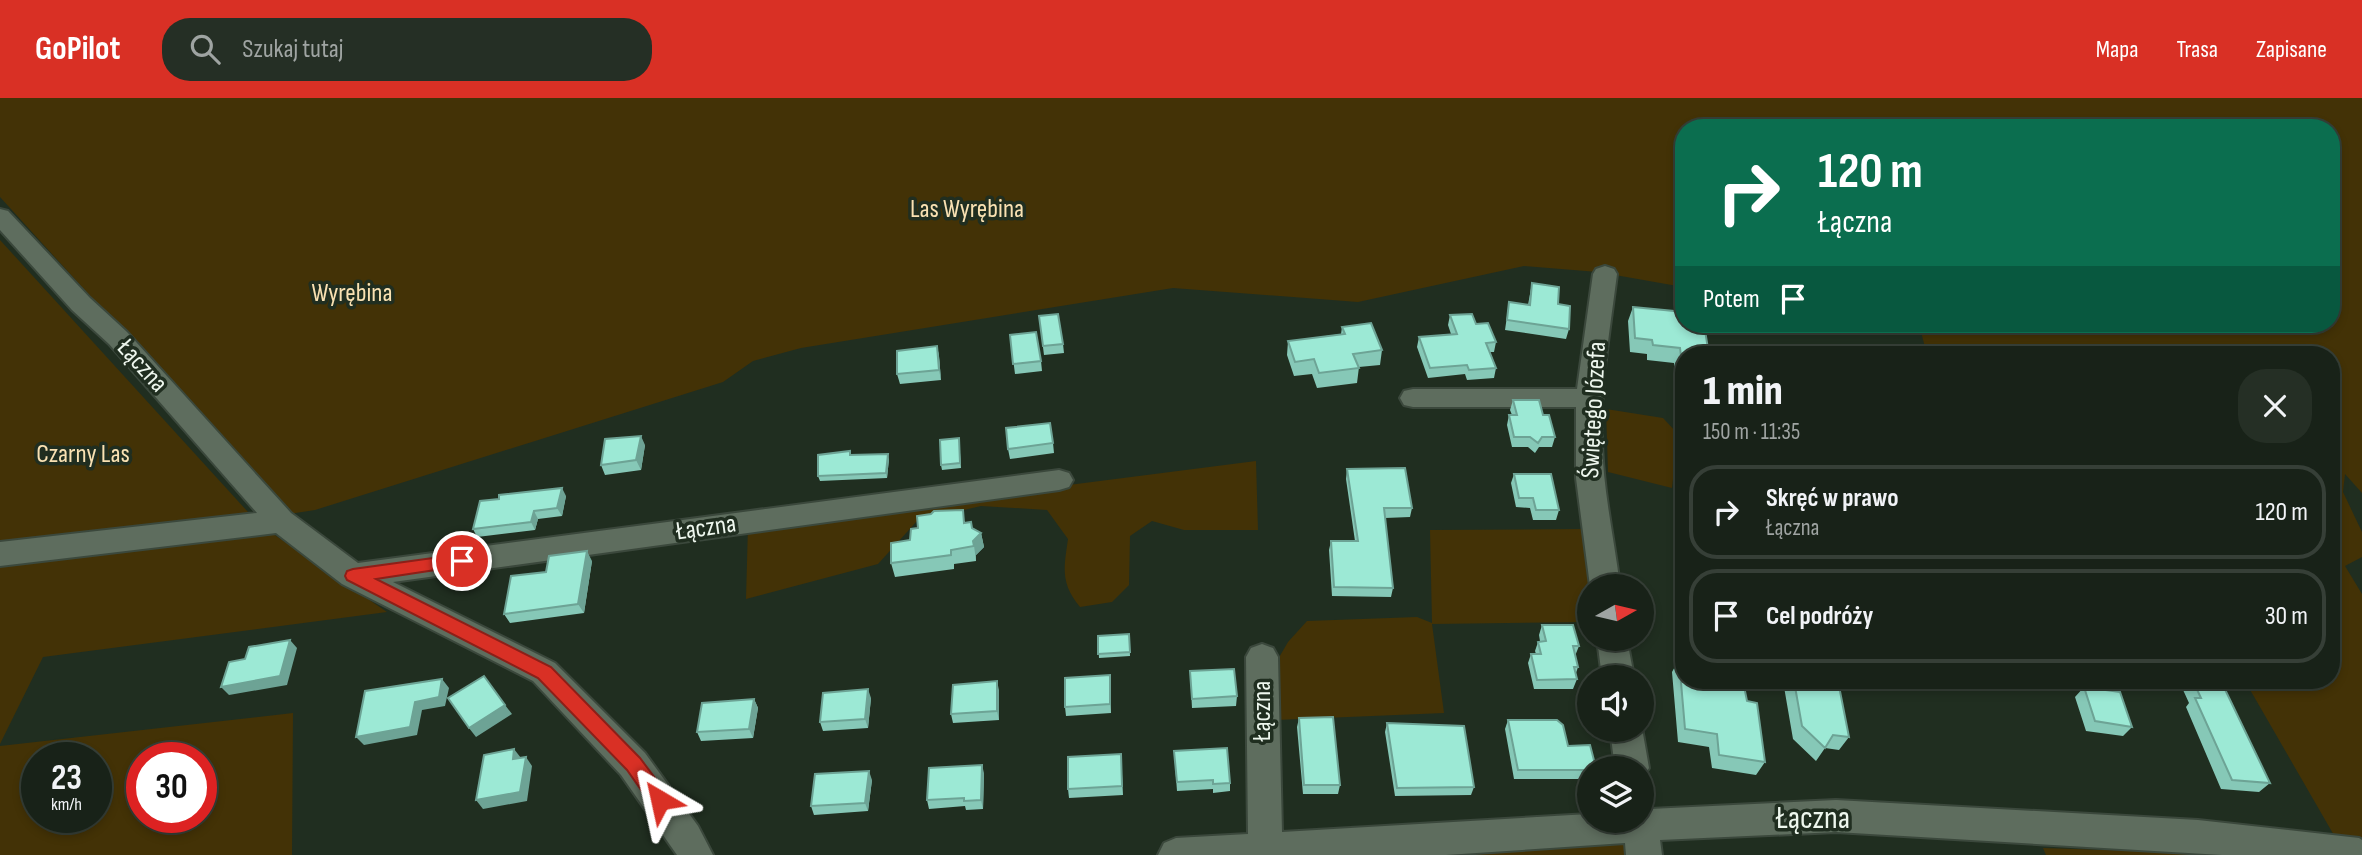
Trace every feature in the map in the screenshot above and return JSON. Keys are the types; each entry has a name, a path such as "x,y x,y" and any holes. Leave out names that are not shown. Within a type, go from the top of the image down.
{"street":[{"name":"Łączna","path":"0,216 81,304 118,338 281,521 353,576 544,672 633,764 686,837 695,855"},
{"name":"Świętego Józefa","path":"1603,574 1589,468 1590,398 1605,274"},
{"path":"1413,398 1590,398"},
{"name":"Łączna","path":"353,576 1059,480"},
{"path":"0,554 281,521"},
{"name":"Łączna","path":"1262,657 1263,814 1267,849"},
{"name":"Łączna","path":"1176,855 1641,834 1702,821 1836,817 2198,836 2359,855"}],"green space":[{"path":"0,98 2362,98 2362,493 2345,474 2343,492 2362,532 2362,557 2345,566 2362,594 2362,843 2335,837 2250,689 2340,689 2340,346 1925,346 1921,333 2340,333 2340,119 1675,119 1675,286 1598,272 1524,266 1358,302 1173,288 801,348 753,361 723,382 315,510 289,514 0,197"},
{"name":"Czarny Las","path":"0,240 258,523 0,547"},
{"path":"1606,409 1663,418 1675,431 1672,488 1608,472"},
{"path":"1256,461 1258,530 1184,530 1152,521 1130,536 1129,585 1112,602 1080,607 1066,583 1065,558 1068,539 1047,510 981,506 917,521 878,564 746,599 748,526"},
{"path":"266,529 387,612 43,657 0,744 0,565"},
{"path":"1587,529 1593,574 1577,574 1577,622 1432,624 1444,713 1276,720 1274,666 1288,642 1307,621 1417,617 1432,623 1430,530"},
{"path":"293,713 292,855 0,855 0,746 21,744 21,833 112,833 112,742 36,742"},
{"path":"1630,836 1632,855 1321,855"},
{"path":"2043,848 2197,853 2214,855 2046,855"}],"building":[{"path":"1532,283 1559,287 1558,304 1570,306 1569,329 1507,320 1509,302 1530,305"},
{"path":"1633,307 1675,311 1675,333 1705,333 1708,346 1675,347 1653,345 1652,340 1635,338"},
{"path":"1058,314 1063,344 1043,346 1039,316"},
{"path":"1472,314 1476,324 1488,323 1496,342 1486,343 1496,368 1469,370 1467,365 1430,368 1419,337 1457,334 1450,315"},
{"path":"1371,323 1382,350 1353,354 1359,368 1319,373 1314,359 1295,362 1288,341 1345,334 1342,327"},
{"path":"1036,332 1041,361 1013,364 1010,335"},
{"path":"937,346 939,370 897,374 897,351"},
{"path":"1513,400 1539,400 1543,415 1549,415 1555,437 1542,437 1538,443 1530,437 1514,437 1509,415 1517,415"},
{"path":"1050,423 1053,443 1008,449 1006,428"},
{"path":"641,436 636,460 601,465 605,439"},
{"path":"959,438 960,463 941,465 940,440"},
{"path":"850,451 850,455 888,454 886,473 818,476 818,455"},
{"path":"1405,468 1412,508 1384,508 1393,588 1334,587 1331,541 1358,541 1347,469"},
{"path":"1514,474 1551,474 1559,510 1536,510 1533,498 1519,498"},
{"path":"562,488 557,508 534,511 531,522 473,529 480,501 499,499 499,495"},
{"path":"963,510 964,523 971,522 972,528 981,533 973,541 974,546 951,550 951,555 891,563 891,543 910,540 911,529 918,528 917,516 934,511"},
{"path":"587,551 578,604 504,614 511,576 546,572 549,556"},
{"path":"1542,625 1573,625 1577,639 1577,646 1573,646 1578,665 1574,667 1577,679 1537,680 1531,654 1541,654 1538,642 1546,641"},
{"path":"1129,634 1130,652 1098,654 1098,636"},
{"path":"290,640 280,676 221,687 229,662 245,659 249,647"},
{"path":"1234,669 1237,696 1192,699 1190,671"},
{"path":"1110,675 1110,704 1065,707 1065,678"},
{"path":"484,676 505,705 469,728 448,698"},
{"path":"442,679 439,697 415,702 410,727 356,737 365,691"},
{"path":"997,681 997,711 951,714 953,685"},
{"path":"868,689 865,719 820,722 823,693"},
{"path":"1682,689 1745,689 1747,701 1757,703 1765,762 1719,755 1717,734 1685,729"},
{"path":"1795,689 1840,689 1849,737 1833,735 1825,748 1802,726"},
{"path":"2085,689 2120,692 2132,727 2095,721"},
{"path":"2197,689 2225,689 2270,783 2232,780 2195,698 2201,698"},
{"path":"754,699 749,729 697,732 702,703"},
{"path":"1333,717 1340,785 1304,785 1299,718"},
{"path":"1508,720 1557,720 1563,725 1568,746 1590,745 1593,756 1577,756 1577,770 1518,770"},
{"path":"1387,723 1464,726 1474,787 1397,788"},
{"path":"1227,748 1230,783 1213,784 1213,780 1177,782 1174,751"},
{"path":"514,749 513,759 526,757 520,792 476,800 484,755"},
{"path":"1121,754 1122,786 1068,789 1068,757"},
{"path":"982,765 981,800 927,800 929,768"},
{"path":"869,771 865,803 811,806 815,774"}],"route":[{"path":"462,561 353,576 544,672 633,764 660,800"}],"park label":[{"name":"Las Wyrębina","path":"967,209"},
{"name":"Wyrębina","path":"352,293"}]}
